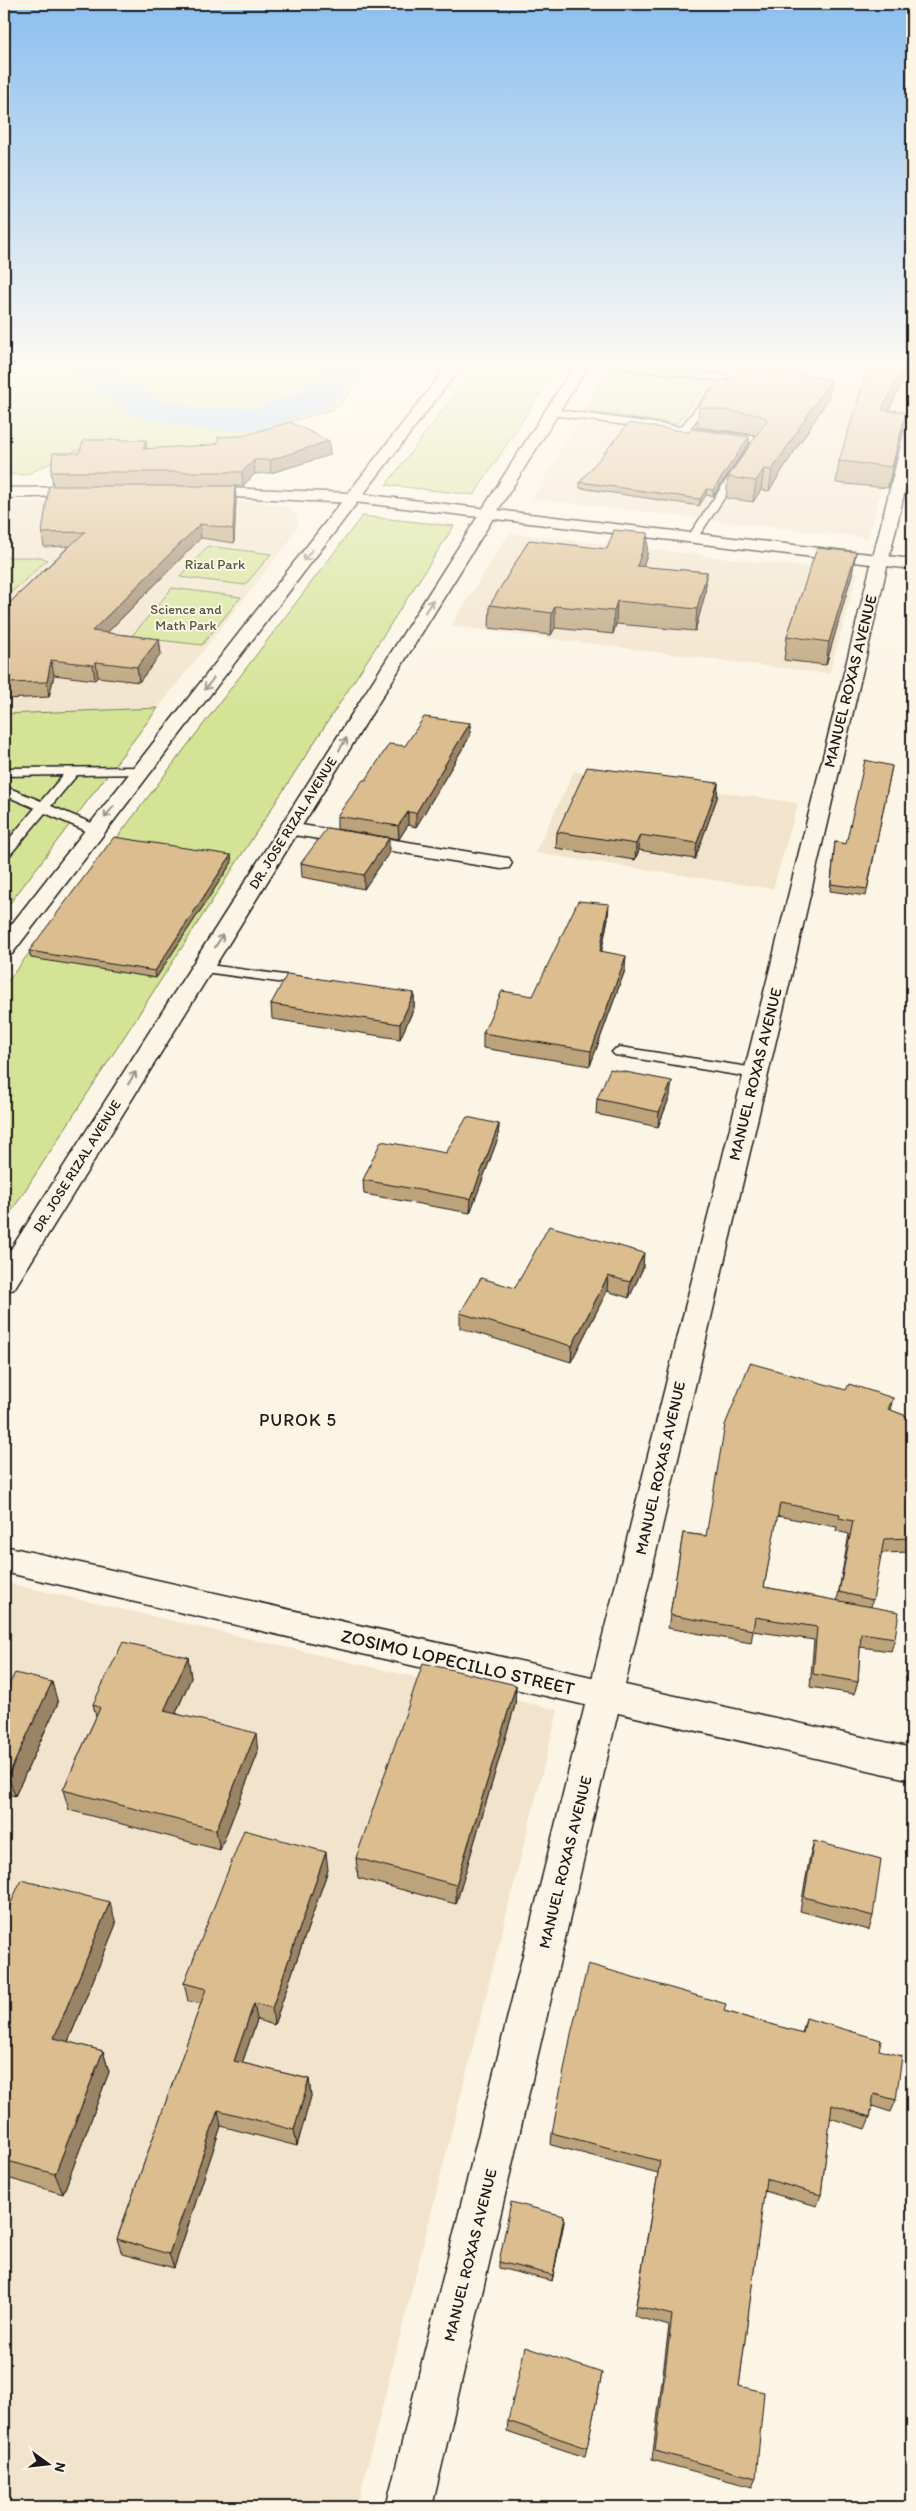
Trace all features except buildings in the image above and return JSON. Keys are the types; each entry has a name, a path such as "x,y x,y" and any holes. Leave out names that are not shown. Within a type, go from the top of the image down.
{"main road":[{"path":"4,949 365,481"},
{"name":"DR. JOSE RIZAL AVENUE","path":"4,1282 509,481"},
{"name":"MANUEL ROXAS AVENUE","path":"409,2507 899,481"},
{"path":"4,493 97,492"},
{"path":"184,492 258,493 352,498 912,564"},
{"path":"289,829 501,863"},
{"name":"ZOSIMO LOPECILLO STREET","path":"4,1559 912,1764"}],"lane":[{"path":"692,538 730,481"},
{"path":"4,772 141,771"},
{"path":"4,853 73,772"},
{"path":"4,790 96,830"},
{"path":"202,968 326,985"},
{"path":"620,1052 755,1073"}],"shaded area":[{"path":"543,481 883,481 868,538 532,499"},
{"path":"232,500 269,503 289,508 298,515 298,526 291,539 158,708 4,714 4,501"},
{"path":"509,533 858,573 829,674 451,626"},
{"path":"574,771 798,803 773,889 535,853"},
{"path":"4,1582 558,1710 357,2507 4,2507"}],"green space":[{"path":"389,481 483,481 474,495 386,485"},
{"path":"362,516 454,526 4,1223 4,986"},
{"name":"Rizal Park","path":"208,546 271,554 245,585 180,577"},
{"path":"4,557 41,557 47,560 4,599"},
{"name":"Science and Math Park","path":"172,588 241,597 202,645 131,637"},
{"path":"158,708 4,911 4,714"}],"district":[{"name":"PUROK 5","path":"298,1420"}]}
